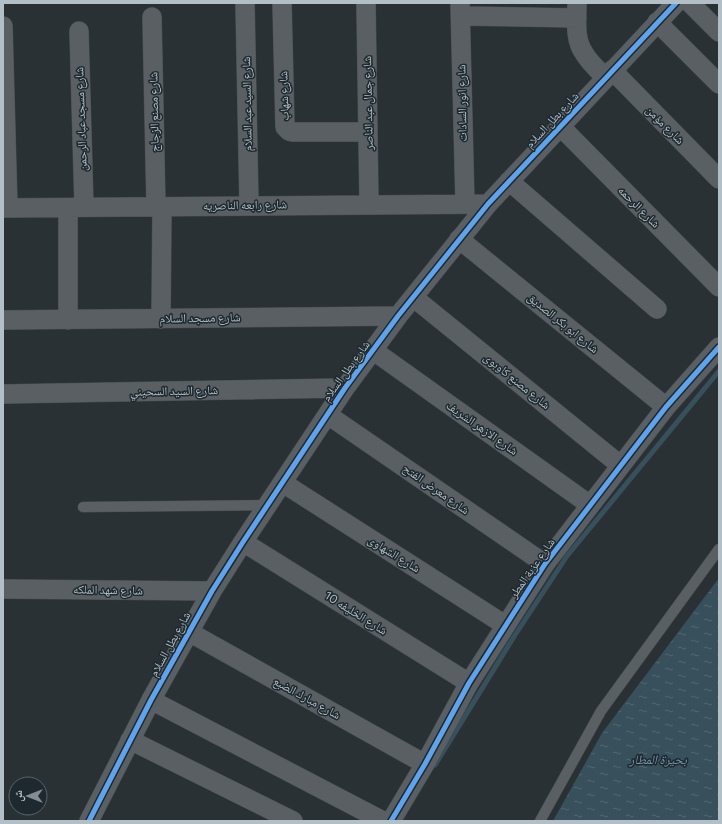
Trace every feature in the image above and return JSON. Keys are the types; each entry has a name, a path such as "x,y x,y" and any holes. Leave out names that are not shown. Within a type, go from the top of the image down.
{"street":[{"name":"شارع السيد عبد السلام","path":"245,3 249,205"},
{"name":"شارع شهاب","path":"282,3 285,127 289,131 293,132 368,132"},
{"name":"شارع جمال عبد الناصر","path":"366,3 369,204"},
{"name":"شارع بطل السلام","path":"89,821 151,700 212,591 345,388 374,351 398,316 488,204 676,3"},
{"path":"690,3 719,32"},
{"path":"460,9 577,11"},
{"name":"شارع انور السادات","path":"460,9 464,204"},
{"name":"شارع مؤمن","path":"577,11 577,34 583,53 608,74 719,179"},
{"name":"شارع مصنع الزجاج","path":"152,17 159,206 161,319"},
{"path":"657,22 719,84"},
{"path":"3,26 6,208"},
{"name":"شارع مسجد عباد الرحمن","path":"68,320 76,208 79,31"},
{"name":"شارع الرحمه","path":"560,126 719,287"},
{"path":"509,181 657,310"},
{"name":"شارع رابعه الناصريه","path":"6,208 488,204"},
{"name":"شارع ابو بكر الصديق","path":"459,239 666,407"},
{"name":"شارع مصنع كاوبوى","path":"413,297 620,465"},
{"name":"شارع مسجد السلام","path":"3,320 398,316"},
{"name":"شارع عزبة المطر","path":"391,821 425,764 469,683 545,564 666,407 719,347"},
{"name":"شارع الازهر الشريف","path":"374,351 590,505"},
{"name":"شارع السيد السحيني","path":"3,394 345,388"},
{"name":"شارع معرض الفتح","path":"328,415 545,564"},
{"name":"شارع الشهاوى","path":"283,483 505,625"},
{"name":"شارع الخليفه 10","path":"243,542 469,683"},
{"name":"شارع شهد الملكه","path":"3,589 212,591"},
{"name":"شارع مبارك الضبع","path":"189,632 425,764"},
{"path":"151,700 383,821"},
{"path":"130,740 293,821"}],"lane":[{"path":"83,507 268,505"},
{"path":"540,821 601,711 719,549"}],"water":[{"name":"بحيرة المطار","path":"719,578 719,821 553,821 602,733"}],"waterway":[{"path":"435,765 515,635 567,556 719,371"}],"cycle path":[{"path":"89,821 151,700 212,591 345,388 398,316 488,204 676,3"},
{"path":"391,821 425,764 469,683 545,564 666,407 719,347"}]}
